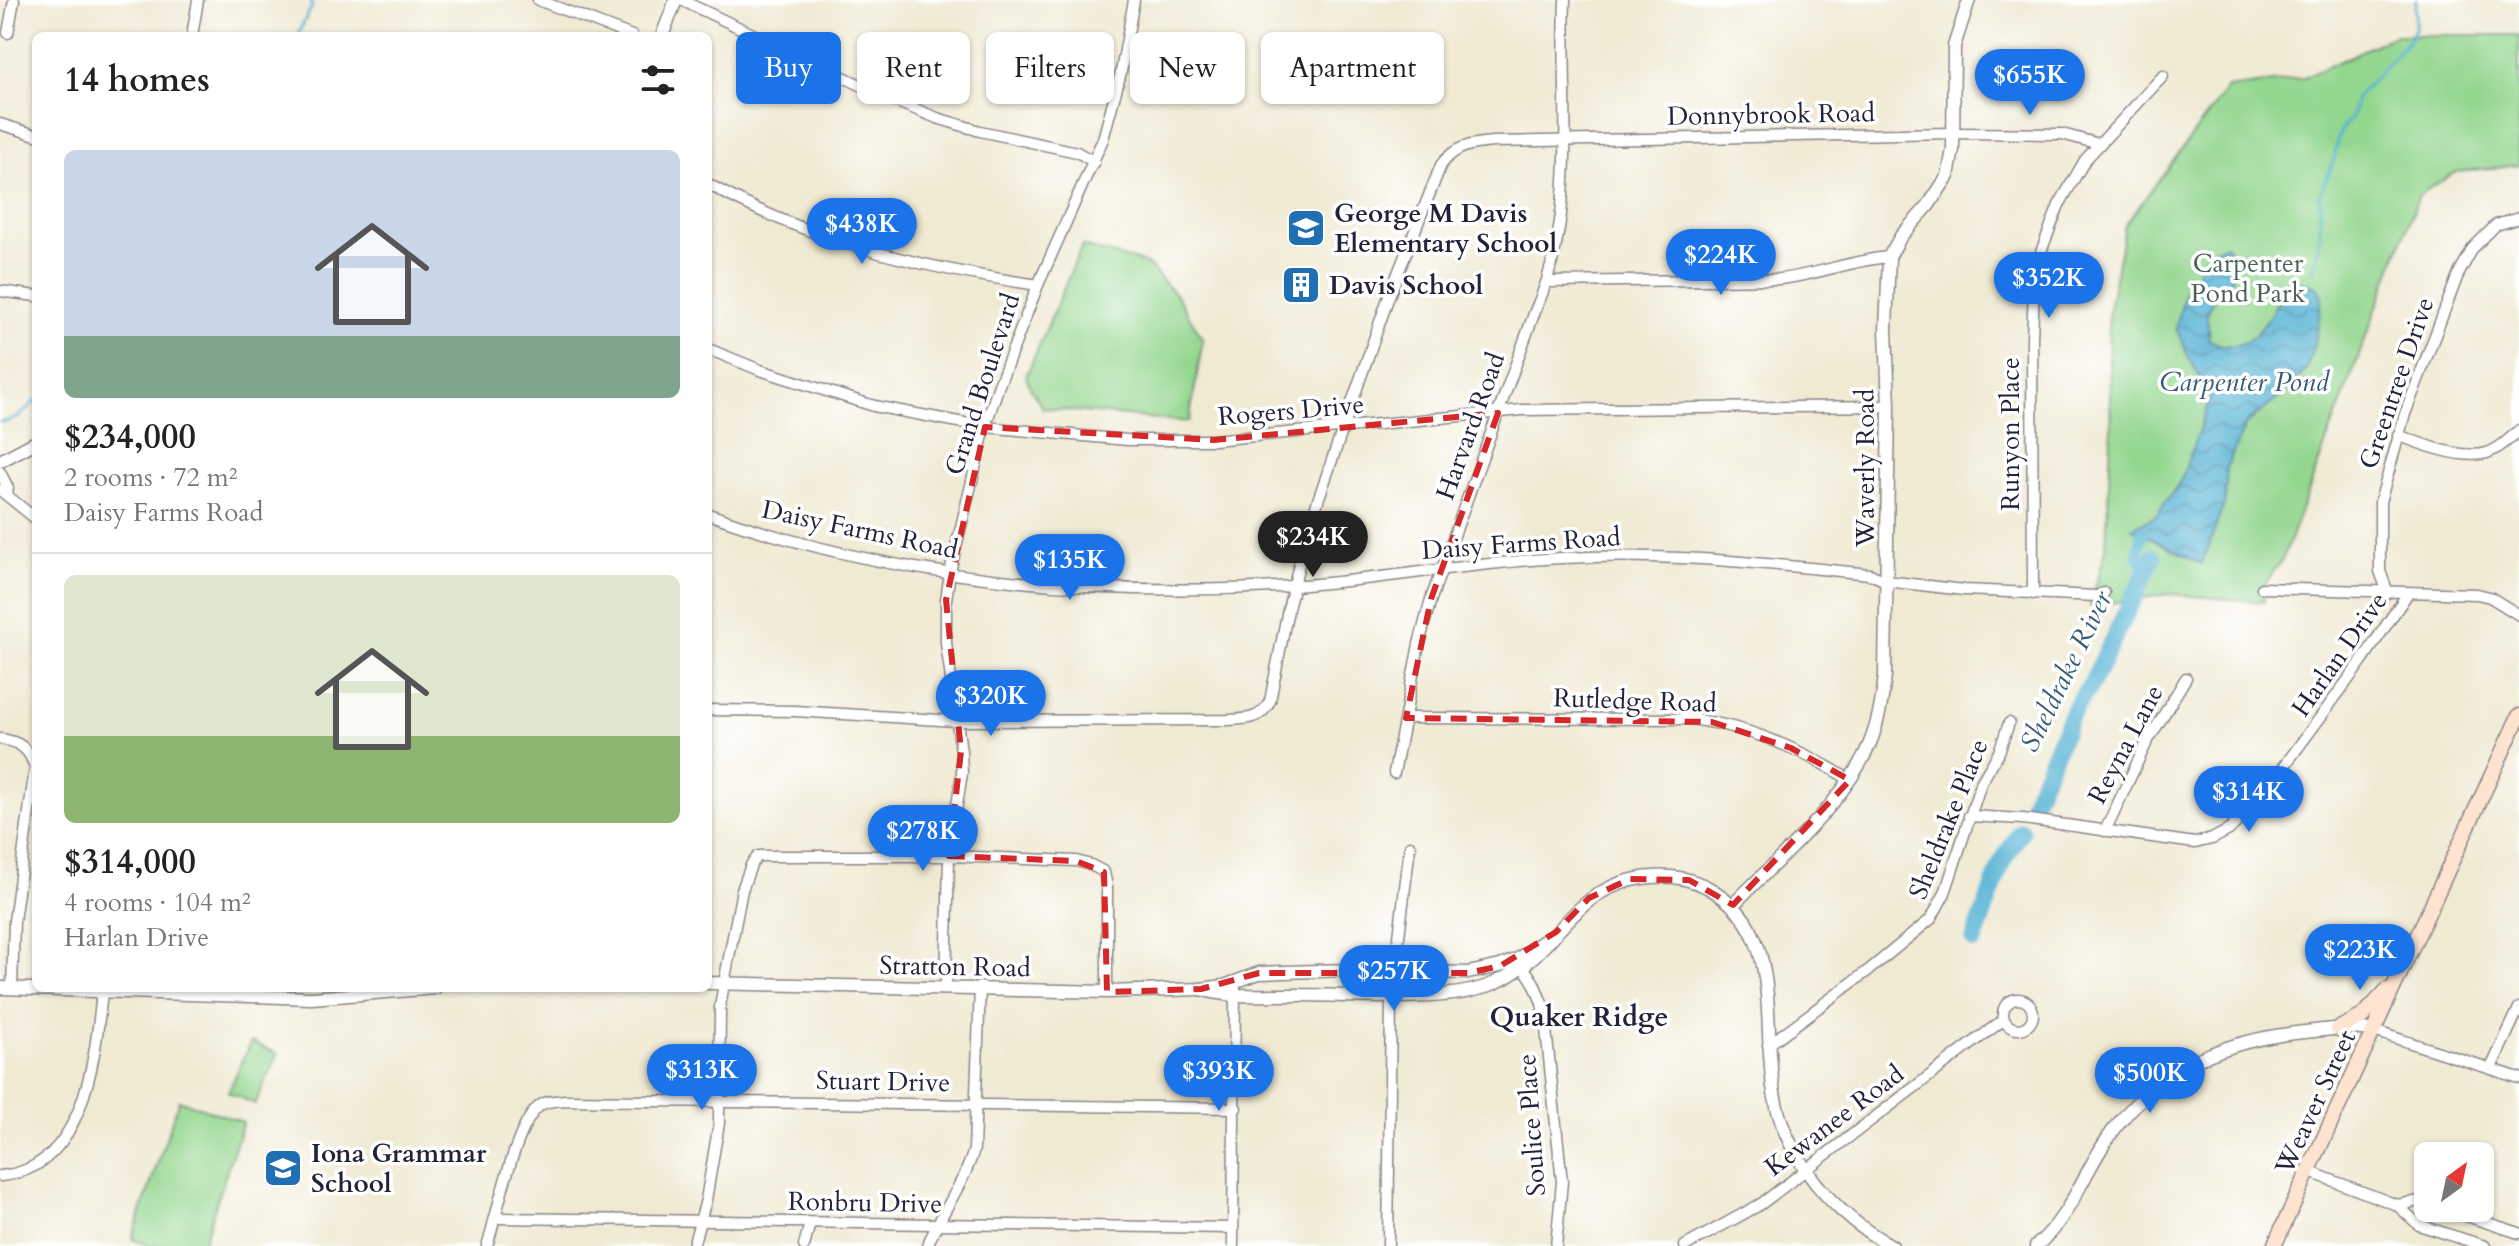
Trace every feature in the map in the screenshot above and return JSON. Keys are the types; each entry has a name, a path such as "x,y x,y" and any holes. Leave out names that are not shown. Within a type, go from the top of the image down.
{"main road":[{"name":"Weaver Street","path":"2274,1246 2519,716"},
{"path":"2338,1029 2370,1010 2398,977"}],"street":[{"path":"8,33 14,0"},
{"path":"193,32 198,0"},
{"path":"538,0 622,32"},
{"path":"664,32 679,0 937,118 980,131 1077,152 1094,162"},
{"name":"Grand Boulevard","path":"946,986 949,856 962,773 946,643 946,600 950,572 985,427 1038,285 1103,139 1121,72 1134,0"},
{"name":"Harvard Road","path":"1394,773 1419,644 1442,569 1548,282 1559,241 1563,204 1565,0"},
{"path":"1548,282 1780,279 1805,277 1869,259 1889,257 1901,236 1943,186 1951,164 1954,46 1969,0"},
{"name":"Runyon Place","path":"2033,594 2034,288 2039,257 2050,224 2085,160 2163,76"},
{"path":"0,124 32,134"},
{"name":"Donnybrook Road","path":"1343,428 1399,270 1441,165 1454,150 1469,144 1952,133 2062,134 2099,144"},
{"path":"712,186 792,225 857,247 948,270 1038,285"},
{"name":"Greentree Drive","path":"2388,593 2380,571 2380,502 2398,435 2458,275 2483,236 2504,221 2519,218"},
{"name":"Waverly Road","path":"1733,905 1822,814 1850,780 1872,738 1881,711 1885,675 1889,257"},
{"path":"0,291 32,295"},
{"name":"Rogers Drive","path":"712,351 760,370 874,406 985,427 1127,440 1214,440 1522,410 1889,406"},
{"path":"712,710 795,711 956,721 1254,718 1263,713 1270,701 1307,532 1343,428"},
{"path":"2398,435 2420,444 2474,454 2487,453 2519,430"},
{"path":"0,461 32,444"},
{"path":"0,472 4,492 32,516"},
{"name":"Daisy Farms Road","path":"712,515 798,542 895,563 1052,585 1198,590 1294,586 1565,557 1660,557 1870,574 1886,581 2033,594 2097,596 2104,593"},
{"path":"2262,588 2477,594 2490,597 2519,615"},
{"name":"Harlan Drive","path":"1969,816 2023,819 2195,843 2212,839 2229,830 2281,774 2408,593"},
{"name":"Reyna Lane","path":"2105,831 2146,744 2186,678"},
{"name":"Rutledge Road","path":"1406,718 1679,719 1712,722 1741,729 1791,748 1850,780"},
{"name":"Sheldrake Place","path":"1768,1045 1869,970 1931,919 1945,893 1981,783 1999,752 2009,723"},
{"path":"0,739 23,747 32,758"},
{"path":"32,805 6,988 32,989"},
{"path":"1388,1246 1392,995 1410,846"},
{"path":"693,1246 719,1123 720,1007 724,983 742,890 751,865 758,856 949,856 1076,861 1091,865 1104,872 1107,886 1107,992"},
{"name":"Stratton Road","path":"712,983 1107,992 1234,988 1392,995 1449,994 1485,987 1520,963 1589,898 1612,884 1656,876 1689,880 1707,887 1733,905 1746,921 1764,963 1774,1094 1781,1122 1807,1169 1847,1217 1892,1246"},
{"name":"Stratton Road","path":"1234,988 1259,973 1468,973 1520,963"},
{"name":"Soulice Place","path":"1520,963 1542,1003 1546,1029 1562,1182 1556,1246"},
{"path":"927,1246 972,1158 977,1104 980,987"},
{"path":"1233,1246 1236,1108 1234,988"},
{"path":"0,1176 12,1175 45,1158 70,1128 93,1065 102,992 312,998 386,992"},
{"path":"2491,1068 2519,1008"},
{"name":"Kewanee Road","path":"1685,1246 1761,1204 2003,1020"},
{"path":"2036,1246 2060,1220 2118,1124 2162,1081 2192,1062 2232,1045 2273,1035 2338,1029 2374,1031 2519,1078"},
{"name":"Stuart Drive","path":"487,1246 522,1127 538,1106 546,1102 719,1101 1236,1108"},
{"path":"2310,1172 2397,1205 2419,1225 2485,1246"},
{"path":"2397,1205 2414,1202"},
{"name":"Ronbru Drive","path":"496,1218 1233,1228"},
{"path":"2485,1222 2519,1233"},
{"path":"804,1246 810,1223"}],"highlighted area":[{"path":"1498,413 1431,599 1406,718 1712,722 1791,748 1850,780 1733,905 1689,880 1630,879 1589,898 1556,932 1500,966 1468,973 1259,973 1201,989 1107,992 1104,872 1076,861 949,856 961,751 946,600 985,427 1214,440"}],"green space":[{"name":"Carpenter Pond Park","path":"2396,35 2519,35 2519,165 2456,172 2419,195 2283,558 2262,588 2264,602 2169,594 2090,606 2106,549 2111,437 2108,314 2125,225 2228,88 2303,78"},
{"path":"1082,246 1147,264 1176,295 1203,339 1189,422 1043,408 1031,390 1026,376"},
{"path":"251,1042 278,1054 255,1104 228,1092"},
{"path":"179,1100 243,1122 202,1246 151,1246 132,1239"}],"water":[{"name":"Carpenter Pond","path":"2226,245 2237,257 2232,279 2214,297 2207,315 2209,340 2237,345 2248,340 2266,322 2287,284 2300,281 2317,286 2322,297 2316,338 2306,370 2284,394 2246,424 2227,466 2225,502 2202,564 2132,528 2156,516 2181,480 2211,396 2176,328 2185,292 2209,252"}],"waterway":[{"path":"299,32 312,6 310,0"},
{"name":"Sheldrake River","path":"2313,270 2320,241 2320,194 2335,156 2338,137 2352,118 2356,98 2409,40 2415,29 2416,0"},
{"path":"0,422 16,418 32,404"},
{"name":"Sheldrake River","path":"2143,533 2137,556 2147,565"},
{"name":"Sheldrake River","path":"2033,802 2074,709 2092,683 2153,557"},
{"name":"Sheldrake River","path":"1974,940 2002,862 2021,831"}],"place":[{"name":"George M Davis Elementary School","path":"1306,228"},
{"name":"Davis School","path":"1301,285"},
{"name":"Iona Grammar School","path":"283,1168"}],"district":[{"name":"Quaker Ridge","path":"1579,1016"}]}
